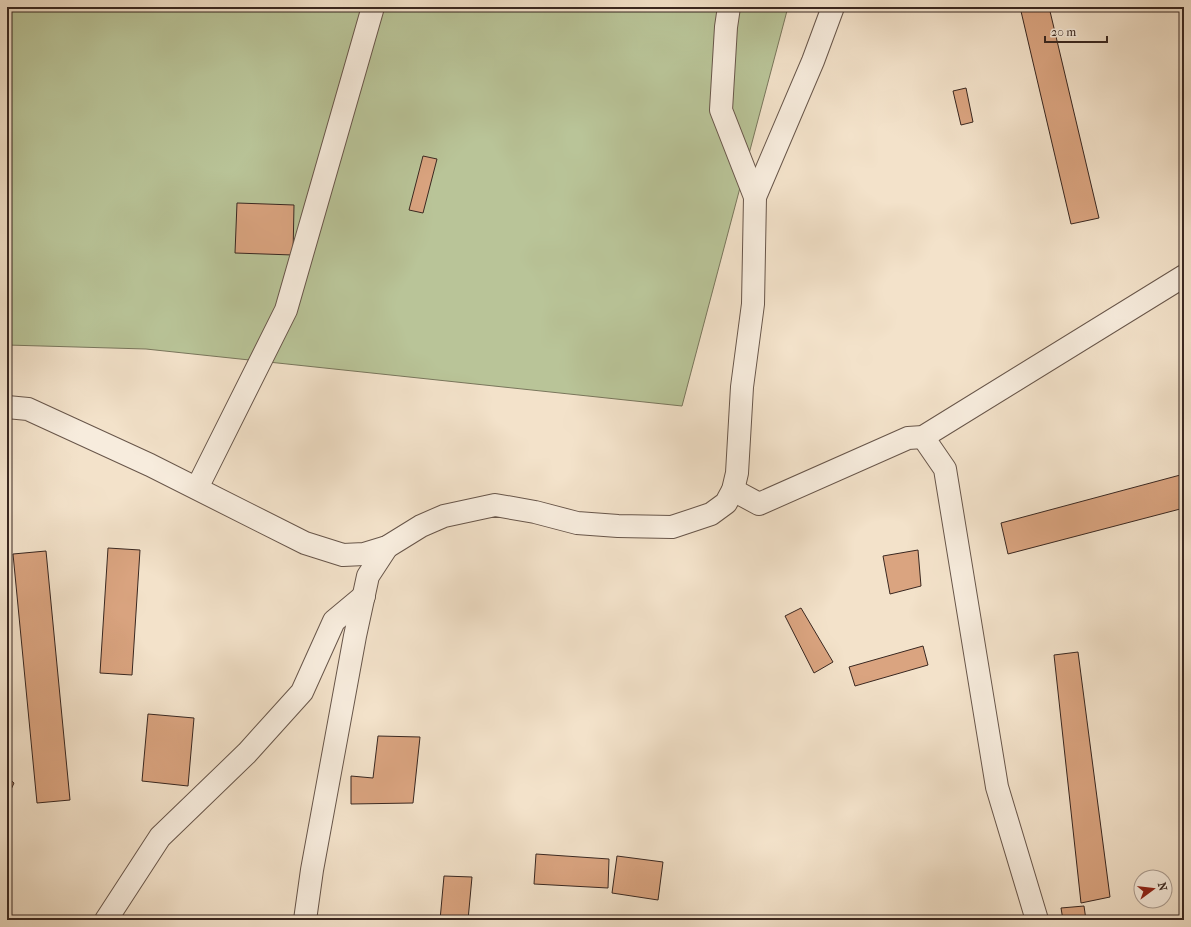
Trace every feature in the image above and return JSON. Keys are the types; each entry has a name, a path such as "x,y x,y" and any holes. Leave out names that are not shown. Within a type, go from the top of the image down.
{"street":[{"path":"197,488 286,310 372,7"},
{"path":"728,7 721,110 755,197"},
{"path":"7,407 28,409 150,465 305,543 343,555 364,554 387,547 421,526 444,516 495,505 535,512 577,523 618,526 672,527 710,514 726,503 733,490 737,474 742,386 753,304 755,197 814,61 833,7"},
{"path":"733,490 759,504 908,438 923,437 1184,276"},
{"path":"923,437 945,469 997,786 1037,920"},
{"path":"304,920 354,644 368,576 387,547"},
{"path":"106,920 160,837 247,753 302,692 334,621 364,596"}],"green space":[{"path":"7,7 788,7 682,406 146,349 7,345"}],"building":[{"path":"1020,7 1049,7 1099,218 1071,224"},
{"path":"966,88 973,122 961,125 953,91"},
{"path":"423,156 437,159 423,213 409,210"},
{"path":"237,203 294,205 293,255 235,253"},
{"path":"1184,474 1184,508 1008,554 1001,523"},
{"path":"108,548 140,550 132,675 100,673"},
{"path":"918,550 921,586 890,594 883,556"},
{"path":"46,551 70,800 37,803 13,554"},
{"path":"801,608 833,662 814,673 785,616"},
{"path":"923,646 928,665 855,686 849,667"},
{"path":"1078,652 1110,897 1081,903 1054,655"},
{"path":"148,714 194,718 188,786 142,781"},
{"path":"378,736 420,737 413,803 351,804 351,776 373,778"},
{"path":"7,777 14,783 7,798"},
{"path":"536,854 609,859 608,888 534,884"},
{"path":"617,856 663,862 658,900 612,893"},
{"path":"444,876 472,877 468,920 440,920"},
{"path":"1084,906 1086,920 1063,920 1061,908"}]}
